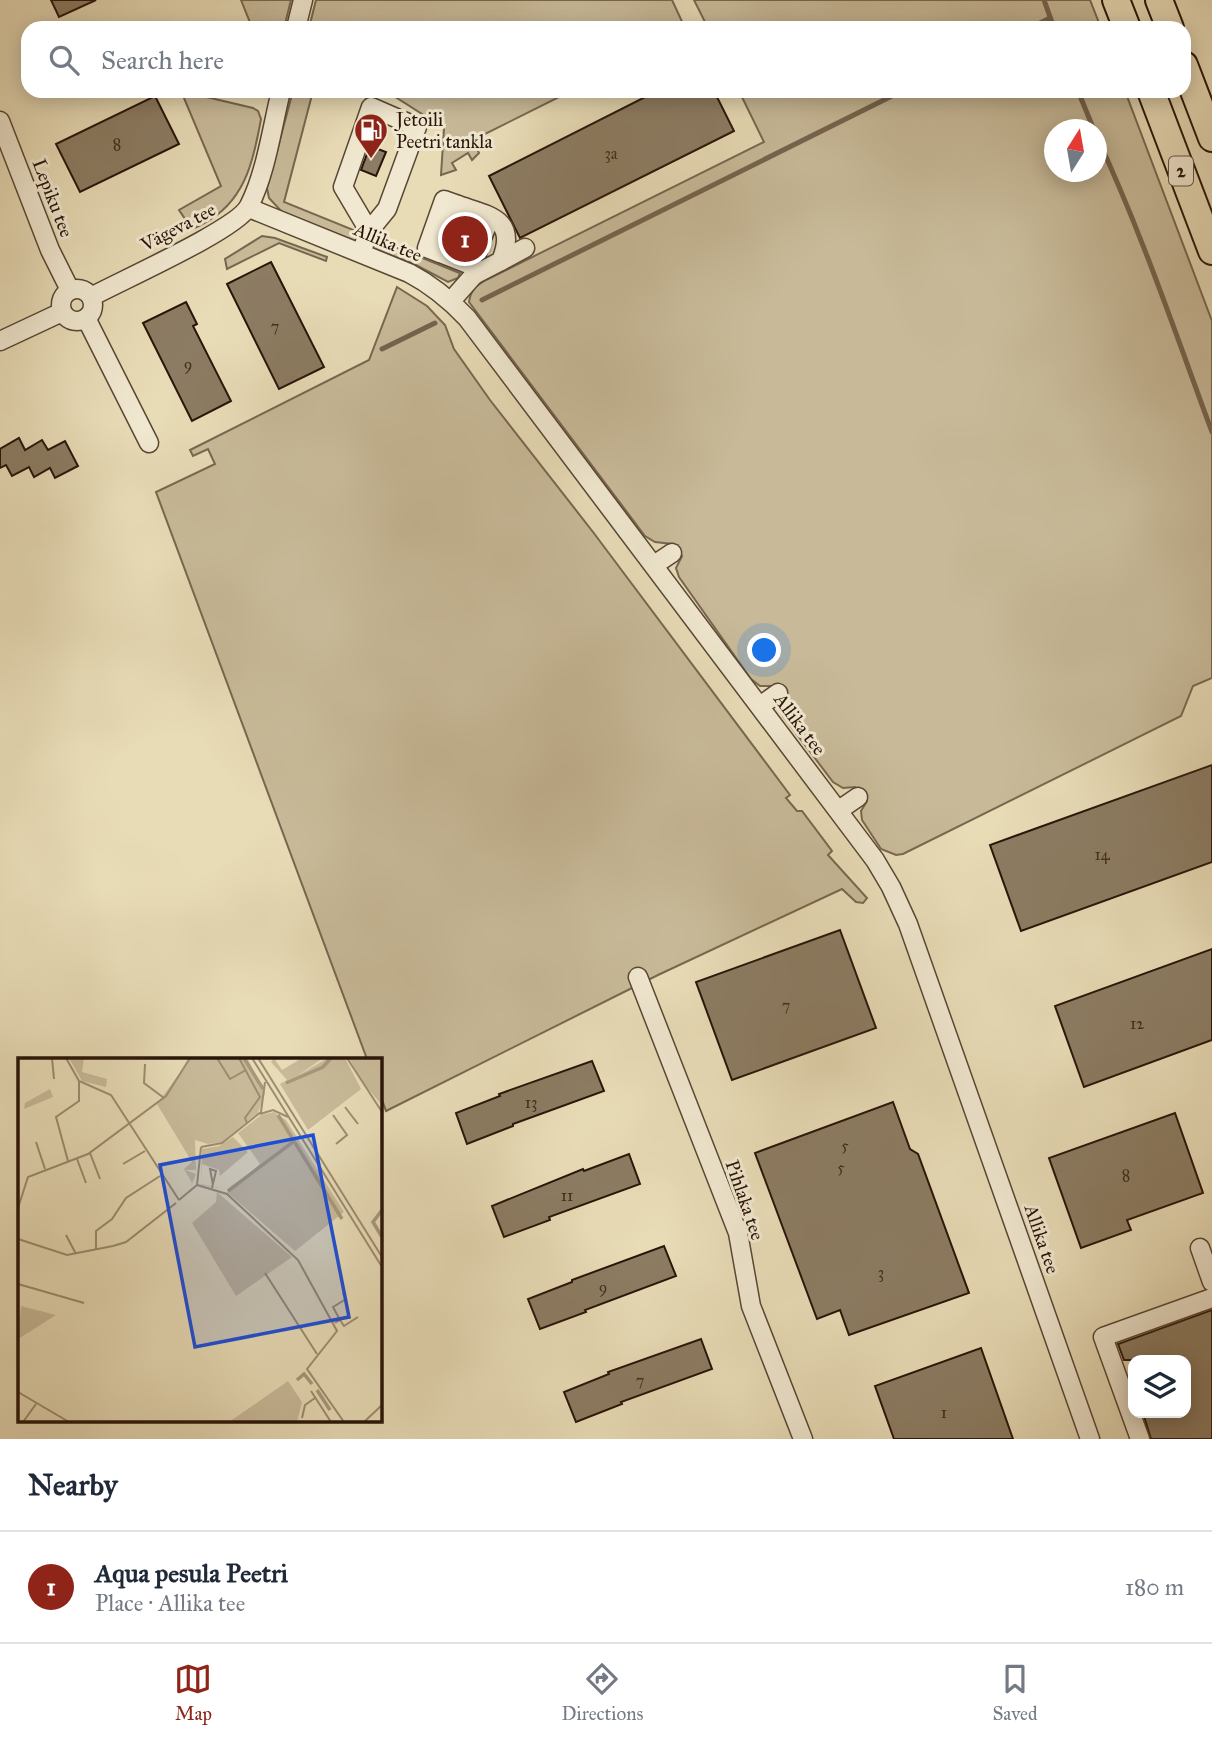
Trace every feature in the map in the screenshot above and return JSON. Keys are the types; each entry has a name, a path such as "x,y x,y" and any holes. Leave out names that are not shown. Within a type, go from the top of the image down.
{"highway":[{"path":"1116,0 1124,21"},
{"path":"1159,0 1167,21"},
{"name":"2","path":"1191,83 1212,138"},
{"name":"2","path":"1154,98 1212,251"}],"street":[{"path":"298,21 303,0"},
{"path":"249,208 261,175 279,98"},
{"path":"361,253 369,232 387,209 417,127 371,107 343,187 369,232"},
{"name":"Lepiku tee","path":"0,121 50,250 70,290"},
{"path":"501,261 507,245 505,232 496,219 444,200 427,248 442,247 470,261 501,261 525,248"},
{"path":"451,224 458,205"},
{"name":"Allika tee","path":"249,208 409,273 425,281 451,301 467,318 875,860 908,924 1090,1439"},
{"name":"Vägeva tee","path":"91,297 217,232 249,208"},
{"path":"477,234 484,215"},
{"path":"451,301 470,261"},
{"path":"79,289 91,297 92,310 86,318 71,320 62,312 61,299 70,290 79,289"},
{"path":"0,341 62,312"},
{"path":"86,318 149,443"},
{"path":"654,565 672,553"},
{"path":"760,706 778,693"},
{"path":"839,810 858,797"},
{"name":"Pihlaka tee","path":"638,977 738,1233 751,1306 803,1439"},
{"path":"1200,1248 1212,1282"},
{"path":"1140,1439 1103,1337 1212,1298"}],"shaded area":[{"path":"241,0 291,0 286,21 249,21"},
{"path":"316,0 672,0 682,21 311,21"},
{"path":"694,0 1090,0 1098,21 704,21"},
{"path":"184,98 211,98 258,111 261,119 255,148 240,188 223,210 192,229 179,210 221,186"},
{"path":"291,98 311,98 284,202 460,273 458,278 448,282 416,265 282,212 269,198 267,188"},
{"path":"397,98 557,98 473,140 479,153 472,160 468,153 452,163 456,170 441,175 444,128"},
{"path":"742,98 1128,98 1212,321 1212,678 1193,686 1181,716 903,854 896,855 881,849 862,820 861,811 867,801 855,787 843,788 833,782 783,716 781,710 786,698 777,686 760,686 751,679 679,577 676,568 682,556 673,544 655,542 645,536 469,302 471,294 479,284 764,142"},
{"path":"262,236 327,257 326,261 279,243 227,269 225,259"},
{"path":"397,287 427,306 445,325 454,349 490,400 593,532 790,795 786,798 797,811 802,811 832,851 828,855 867,898 863,903 856,902 842,889 658,975 386,1111 382,1100 382,1058 367,1058 156,492 215,464 208,449 193,456 190,450 369,360"}],"building":[{"path":"51,0 96,0 59,17"},
{"path":"151,98 156,98 179,144 80,192 56,144"},
{"path":"643,98 718,98 734,131 520,238 489,176"},
{"name":"Jetoili Peetri tankla","path":"370,146 386,152 376,176 361,170"},
{"path":"460,231 466,241 474,242 480,247 490,244 486,256 455,245 453,235"},
{"path":"271,262 324,367 279,389 227,284"},
{"path":"186,302 197,324 193,326 231,401 192,421 143,323"},
{"path":"19,438 25,450 42,440 48,450 65,441 78,466 55,478 50,468 34,477 29,467 12,476 6,465 0,468 0,449"},
{"path":"1212,765 1212,862 1021,931 990,845"},
{"path":"840,930 876,1028 732,1080 696,982"},
{"path":"1212,949 1212,1040 1084,1087 1055,1006"},
{"path":"592,1061 604,1091 467,1144 456,1113 500,1096 499,1094"},
{"path":"893,1102 910,1149 918,1154 969,1293 849,1335 840,1310 817,1319 755,1153"},
{"path":"1175,1113 1203,1193 1127,1220 1131,1230 1081,1248 1049,1158"},
{"path":"629,1154 640,1184 549,1217 550,1220 504,1237 492,1206 583,1169 584,1171"},
{"path":"664,1246 676,1276 540,1329 528,1299"},
{"path":"1212,1310 1212,1439 1151,1439 1145,1418 1191,1418 1191,1355 1128,1355 1128,1360 1124,1360 1118,1344"},
{"path":"701,1339 712,1369 621,1402 622,1404 576,1422 564,1392 609,1374 608,1372"},
{"path":"981,1348 1013,1439 894,1439 875,1386"}],"waterway":[{"path":"1044,0 1052,21"},
{"path":"1044,21 1050,18"},
{"path":"482,300 888,98"},
{"path":"1081,98 1089,119"},
{"path":"1107,160 1143,245 1212,432"},
{"path":"382,349 435,323"}],"tunnel":[{"path":"465,249 471,231"},
{"path":"477,253 483,236"}],"place":[{"name":"Jetoili Peetri tankla","path":"371,160"},
{"name":"Aqua pesula Peetri","path":"465,239"}]}
